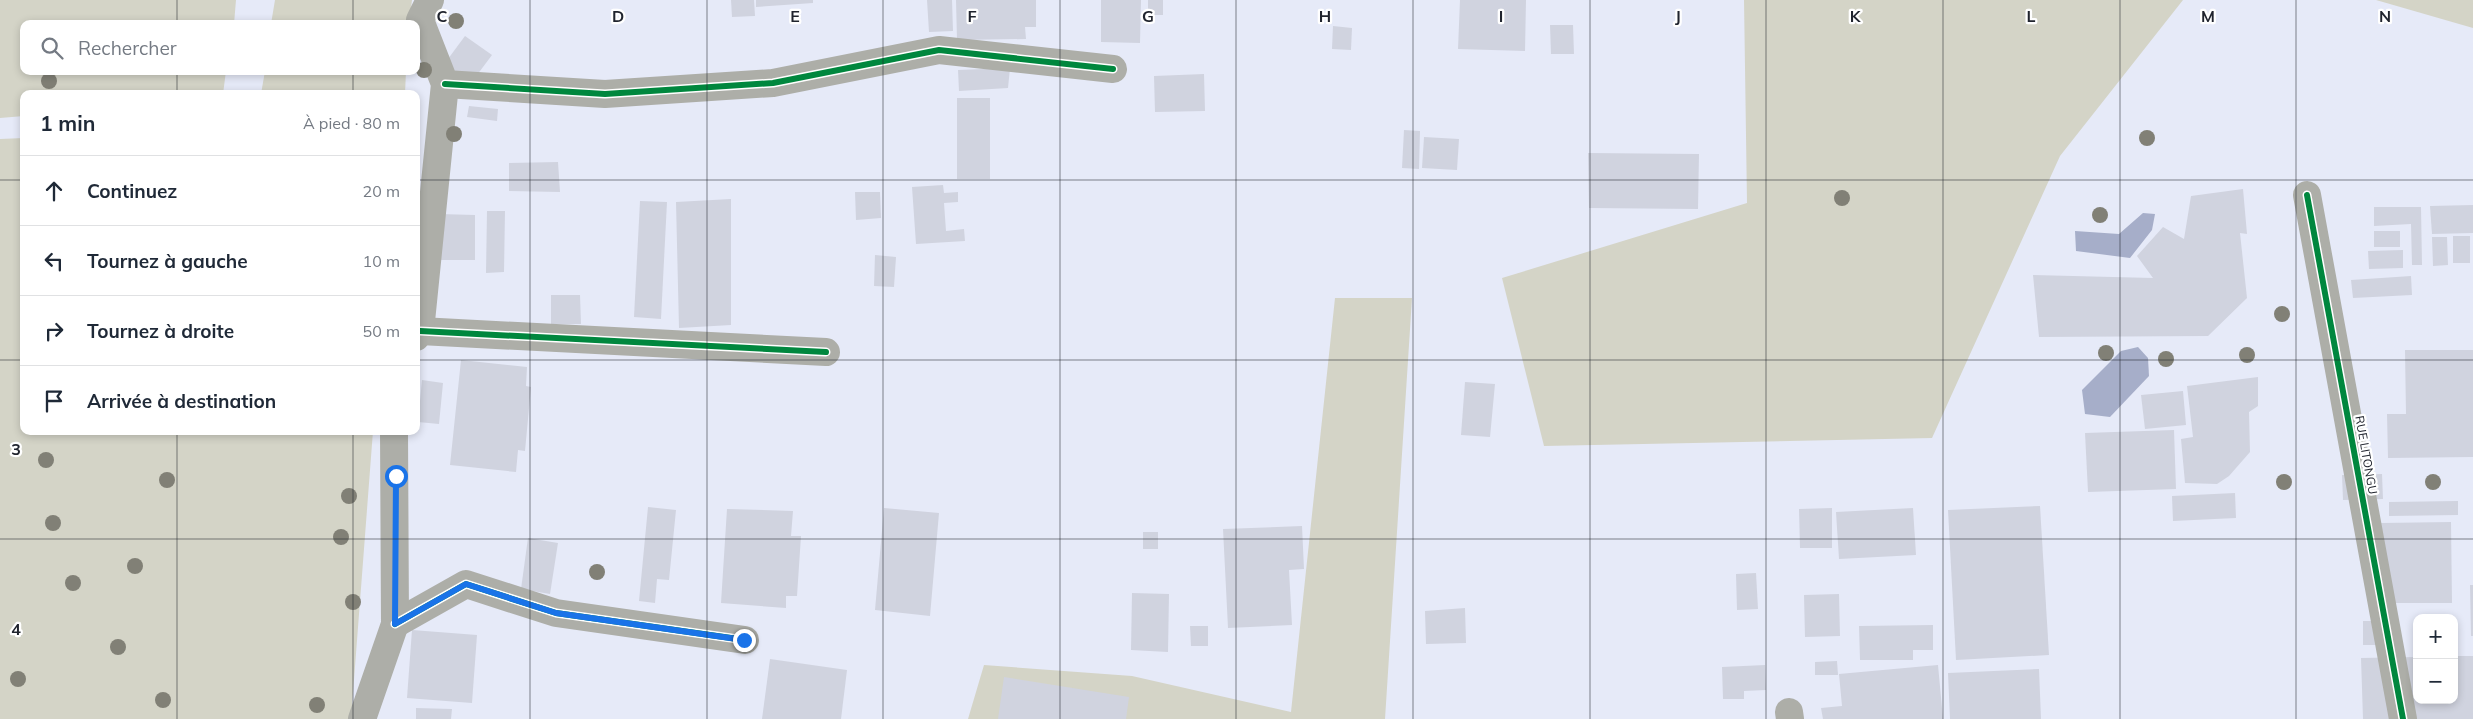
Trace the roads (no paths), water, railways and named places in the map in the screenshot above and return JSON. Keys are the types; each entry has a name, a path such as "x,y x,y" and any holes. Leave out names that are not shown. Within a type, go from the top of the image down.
{"street":[{"path":"420,315 445,84 420,20 430,0"},
{"path":"445,84 605,94 773,82 939,50 1113,69"},
{"name":"RUE LITONGU","path":"2307,195 2403,719"},
{"path":"420,334 826,352"},
{"path":"362,719 395,624 394,435"},
{"path":"395,624 466,584 556,613 744,640"}],"water":[{"path":"2143,213 2155,214 2152,230 2130,258 2076,251 2075,231 2119,234"},
{"path":"2138,347 2148,358 2149,376 2110,417 2085,414 2082,390 2121,351"}]}
